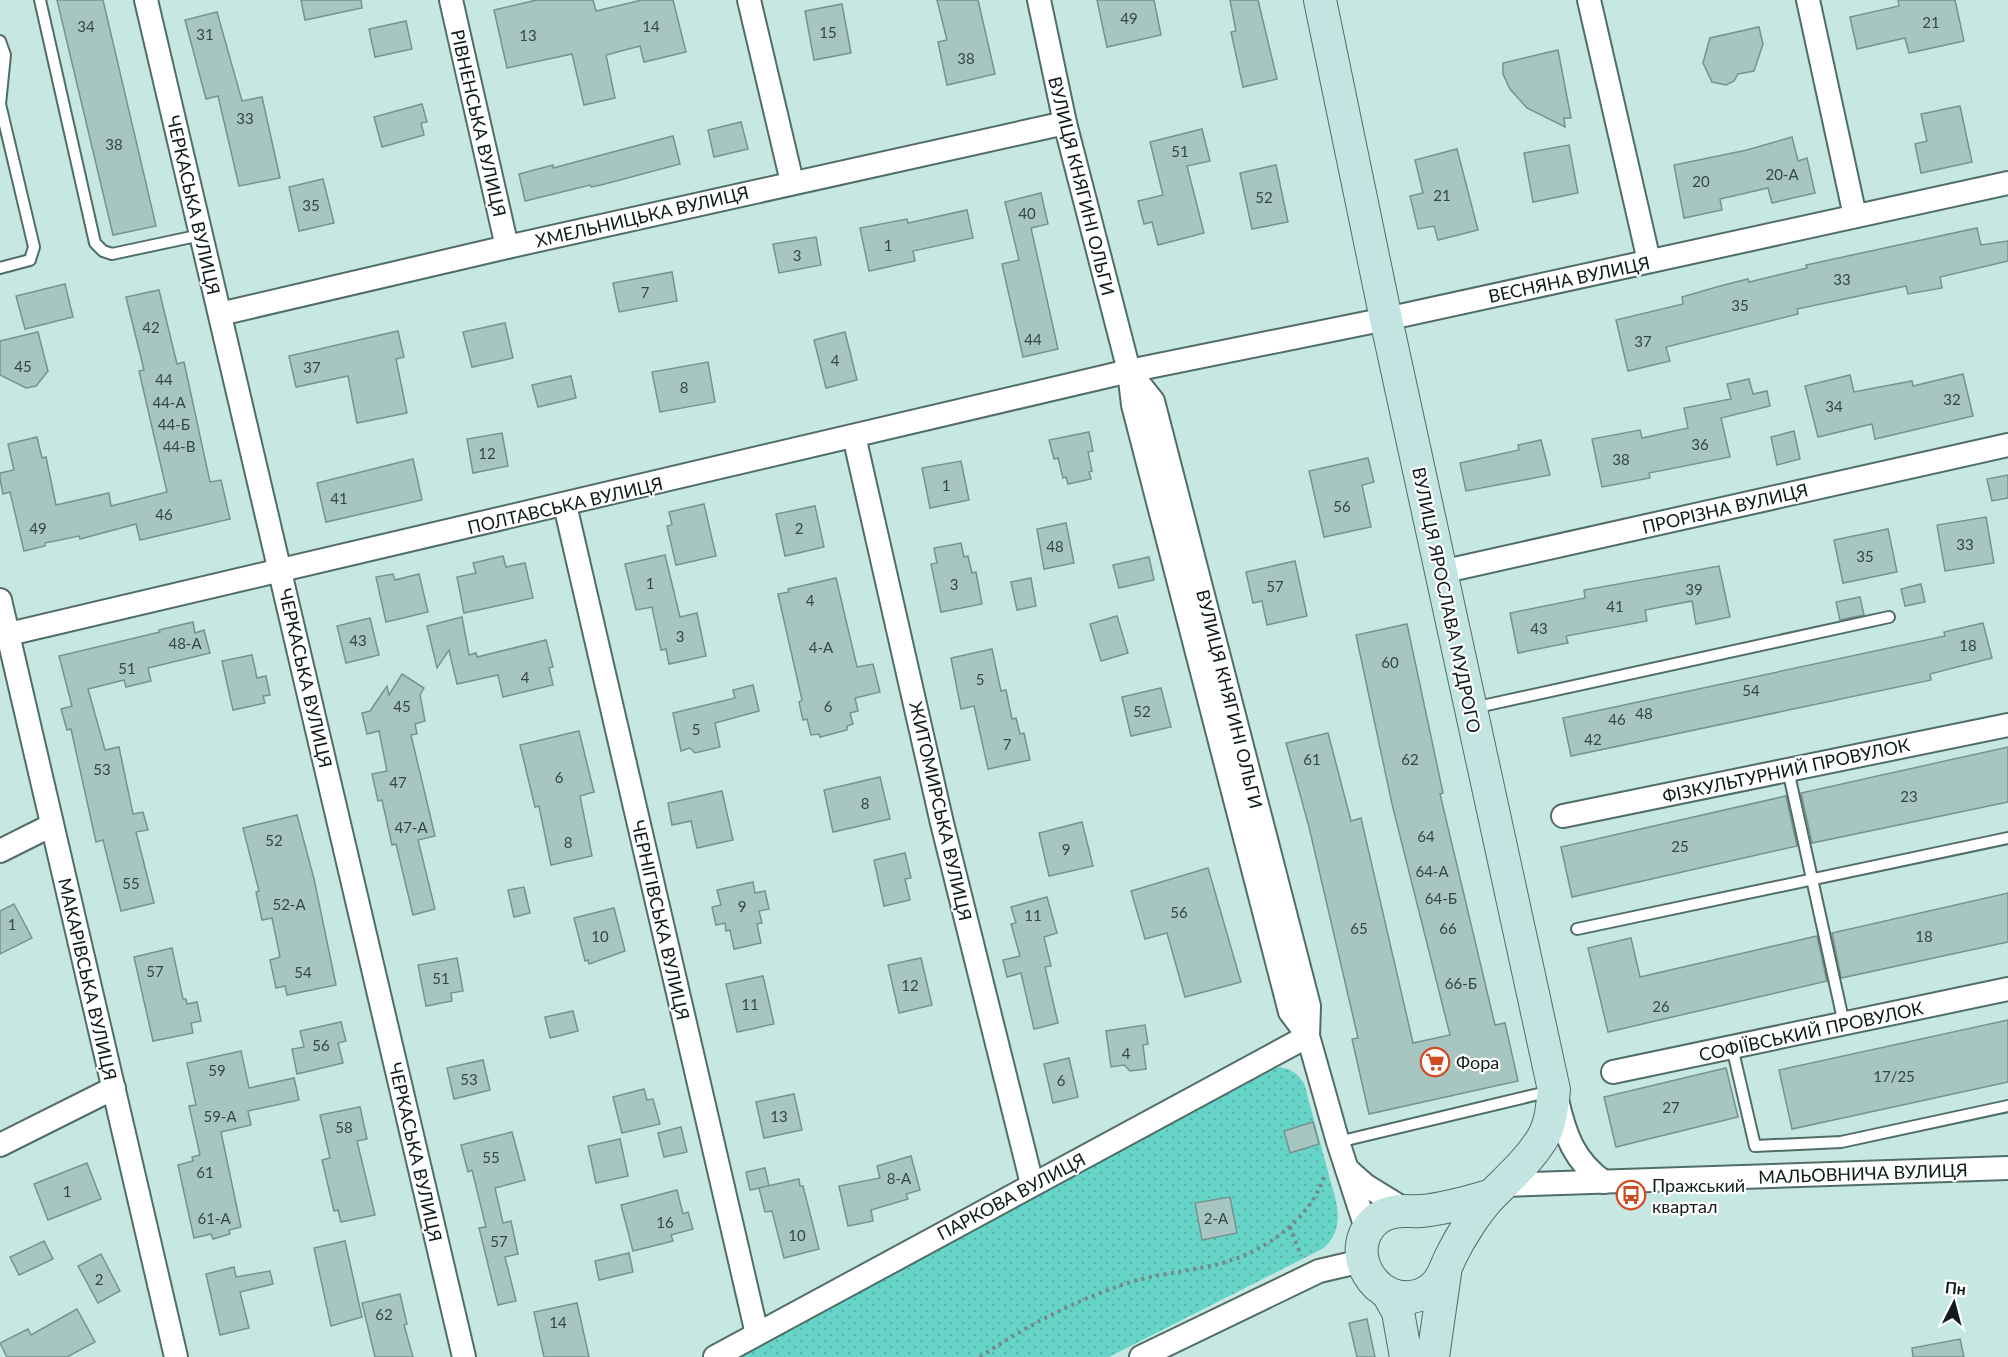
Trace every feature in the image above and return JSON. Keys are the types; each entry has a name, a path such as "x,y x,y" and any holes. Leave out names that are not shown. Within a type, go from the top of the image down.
{"main road":[{"name":"ВУЛИЦЯ ЯРОСЛАВА МУДРОГО","path":"1320,0 1386,319 1554,1090 1549,1123 1542,1138 1525,1162 1498,1190 1448,1266"},
{"path":"1448,1266 1436,1286 1423,1294 1402,1298 1388,1294 1375,1285 1364,1246 1377,1219 1389,1212 1412,1210 1498,1190"},
{"path":"1412,1210 1433,1218 1443,1230 1449,1243 1448,1266 1433,1357"},
{"path":"1388,1294 1398,1312 1406,1357"}],"street":[{"name":"ЧЕРКАСЬКА ВУЛИЦЯ","path":"146,0 464,1357"},
{"name":"РІВНЕНСЬКА ВУЛИЦЯ","path":"451,0 507,247"},
{"path":"749,0 792,182"},
{"name":"ВУЛИЦЯ КНЯГИНІ ОЛЬГИ","path":"1039,0 1065,123 1129,371 1153,401 1309,1006 1308,1036 1338,1142 1336,1171 1364,1246"},
{"path":"1589,0 1649,261"},
{"path":"1808,0 1855,216"},
{"name":"ХМЕЛЬНИЦЬКА ВУЛИЦЯ","path":"220,314 792,182 1065,123"},
{"name":"ВЕСНЯНА ВУЛИЦЯ","path":"1129,371 1386,319 2008,183"},
{"name":"ПОЛТАВСЬКА ВУЛИЦЯ","path":"4,635 1129,371"},
{"name":"ЖИТОМИРСЬКА ВУЛИЦЯ","path":"854,436 942,823 1032,1184"},
{"name":"ПРОРІЗНА ВУЛИЦЯ","path":"1442,572 2008,445"},
{"name":"ЧЕРНІГІВСЬКА ВУЛИЦЯ","path":"565,505 757,1334"},
{"name":"МАКАРІВСЬКА ВУЛИЦЯ","path":"0,600 4,635 52,825 176,1357"},
{"name":"ФІЗКУЛЬТУРНИЙ ПРОВУЛОК","path":"1563,816 2008,724"},
{"path":"0,851 52,825"},
{"name":"СОФІЇВСЬКИЙ ПРОВУЛОК","path":"1613,1072 2008,989"},
{"name":"ПАРКОВА ВУЛИЦЯ","path":"715,1357 1308,1036"},
{"path":"0,1144 114,1089"},
{"path":"1554,1090 1565,1134 1573,1150 1589,1171 1604,1182"},
{"name":"МАЛЬОВНИЧА ВУЛИЦЯ","path":"1498,1190 1604,1182 2008,1168"},
{"path":"1336,1171 1412,1210"},
{"path":"1141,1357 1319,1271 1364,1246"}],"lane":[{"path":"40,0 95,243 103,251 112,254 201,235"},
{"path":"0,41 5,62 0,104 34,247 30,260 0,268"},
{"path":"1471,709 1889,617"},
{"path":"1788,770 1844,1024"},
{"path":"1577,929 2008,838"},
{"path":"1732,1047 1755,1146 1841,1142 2008,1106"},
{"path":"1338,1142 1554,1090"}],"path":[{"path":"980,1357 1005,1340 1082,1300 1143,1278 1238,1258 1290,1227 1313,1204 1336,1171"},
{"path":"1290,1227 1302,1257"}],"shaded area":[{"path":"1276,1067 1292,1071 1304,1083 1336,1201 1337,1226 1324,1248 1109,1357 739,1357 1263,1071"}],"building":[{"path":"57,0 103,0 156,226 113,235"},
{"path":"301,0 361,0 362,8 305,20"},
{"path":"537,0 593,0 596,11 642,0 673,0 686,52 644,62 640,46 606,55 615,98 584,105 572,54 507,68 494,10"},
{"path":"937,0 978,0 995,74 947,85 938,42 947,40"},
{"path":"1097,0 1154,0 1161,35 1107,47"},
{"path":"1230,0 1258,0 1277,79 1243,87 1231,32 1236,31"},
{"path":"1898,0 1955,0 1964,41 1909,53 1905,38 1857,49 1850,17 1899,6"},
{"path":"842,4 851,53 814,60 805,11"},
{"path":"217,12 242,101 262,97 280,178 239,186 218,96 206,99 185,20"},
{"path":"406,21 412,49 375,57 369,29"},
{"path":"1759,27 1763,44 1754,71 1738,74 1734,81 1726,85 1712,82 1703,63 1710,38"},
{"path":"1558,50 1571,118 1564,118 1565,127 1527,108 1510,89 1503,74 1503,63"},
{"path":"422,104 427,122 421,123 424,135 382,147 374,117"},
{"path":"1960,106 1972,162 1921,173 1915,144 1927,141 1921,114"},
{"path":"741,122 748,149 714,157 708,130"},
{"path":"1202,129 1210,161 1187,166 1204,233 1158,245 1152,222 1144,224 1138,201 1163,195 1150,142"},
{"path":"673,136 680,164 601,185 591,187 590,185 525,201 519,174 553,165 553,168"},
{"path":"1792,137 1798,161 1807,158 1815,193 1772,203 1768,188 1720,199 1722,210 1684,218 1674,165 1747,150"},
{"path":"1569,145 1578,193 1533,202 1524,153"},
{"path":"1457,149 1478,230 1438,240 1434,226 1418,229 1410,196 1423,193 1415,160"},
{"path":"1276,165 1288,222 1252,229 1240,173"},
{"path":"323,179 334,223 299,231 289,187"},
{"path":"1041,193 1048,224 1031,228 1058,349 1023,357 1002,264 1019,260 1005,202"},
{"path":"967,210 973,238 913,251 915,261 869,271 860,228 907,219 908,223"},
{"path":"1977,228 1981,245 2008,241 2008,261 1940,277 1942,288 1908,294 1906,286 1797,309 1798,314 1666,347 1670,361 1628,371 1616,320 1683,304 1682,297 1720,286 1748,279 1749,282 1807,268 1806,265"},
{"path":"816,237 821,265 779,273 773,244"},
{"path":"672,272 677,301 619,312 613,283"},
{"path":"65,284 73,317 25,329 16,296"},
{"path":"159,290 177,364 184,362 210,482 221,480 230,519 140,540 136,524 80,539 79,536 45,543 45,546 24,551 10,492 3,494 0,479 0,473 14,470 8,444 37,437 42,458 46,457 56,505 109,493 111,506 167,492 139,371 144,370 126,297"},
{"path":"505,323 513,358 472,367 463,332"},
{"path":"398,331 404,357 396,359 407,413 357,423 348,376 296,387 289,356"},
{"path":"38,332 48,371 36,386 26,388 0,375 0,341"},
{"path":"845,332 857,380 826,388 814,340"},
{"path":"708,362 715,402 660,412 652,372"},
{"path":"1963,374 1973,416 1875,439 1872,424 1818,437 1805,386 1850,375 1854,392 1912,381 1913,386"},
{"path":"571,376 576,398 538,407 532,385"},
{"path":"1749,379 1753,394 1767,391 1770,406 1721,418 1730,457 1649,473 1650,478 1602,487 1592,439 1640,430 1642,438 1688,428 1684,408 1731,399 1727,384"},
{"path":"1794,431 1800,459 1777,465 1771,437"},
{"path":"1089,432 1093,451 1088,452 1092,471 1089,472 1091,479 1068,484 1066,477 1063,478 1058,458 1054,459 1049,440"},
{"path":"502,433 508,466 473,473 467,439"},
{"path":"1541,440 1550,475 1466,491 1460,463 1519,450 1518,445"},
{"path":"1368,458 1374,482 1362,485 1371,527 1324,537 1309,471"},
{"path":"413,459 422,500 326,522 317,483"},
{"path":"961,461 969,500 930,508 922,468"},
{"path":"2008,475 2008,498 1992,501 1987,479"},
{"path":"704,504 716,556 676,565 667,526 672,525 669,512"},
{"path":"815,506 824,547 785,556 776,514"},
{"path":"1986,517 1994,563 1945,571 1937,525"},
{"path":"1066,523 1074,563 1044,569 1037,529"},
{"path":"1888,529 1897,572 1843,583 1834,540"},
{"path":"961,543 964,557 968,556 972,573 976,572 982,604 941,612 931,564 937,563 934,548"},
{"path":"665,555 680,617 697,613 706,656 669,664 666,649 661,650 652,607 636,610 625,564"},
{"path":"503,556 506,567 525,563 533,598 464,613 457,577 476,573 473,563"},
{"path":"1149,557 1154,580 1119,588 1113,565"},
{"path":"1295,561 1307,616 1267,625 1262,601 1253,603 1246,572"},
{"path":"1719,566 1730,617 1696,624 1692,601 1645,610 1647,621 1566,636 1568,643 1518,653 1510,613 1585,598 1584,590"},
{"path":"393,574 395,580 419,574 428,612 386,622 376,577"},
{"path":"836,578 857,667 873,664 880,692 855,698 858,711 850,713 853,724 847,726 847,730 820,737 819,734 811,735 807,719 803,720 799,702 802,700 778,594 789,592 788,589"},
{"path":"1031,578 1036,606 1017,610 1011,582"},
{"path":"1921,584 1925,602 1905,606 1901,589"},
{"path":"1860,597 1864,615 1840,620 1836,602"},
{"path":"1117,616 1128,653 1101,661 1090,624"},
{"path":"462,617 469,655 476,653 477,657 546,640 553,667 549,668 553,685 503,697 498,675 457,684 449,650 437,668 427,626"},
{"path":"370,618 379,655 346,663 337,626"},
{"path":"193,622 195,633 204,630 210,653 148,668 151,681 126,687 124,680 88,689 105,750 119,747 133,814 143,812 148,830 136,832 154,903 121,911 103,840 96,842 71,729 67,730 61,709 72,706 59,656"},
{"path":"1983,623 1992,658 1930,674 1931,680 1571,756 1563,718 1945,636 1944,632"},
{"path":"1407,624 1443,793 1440,794 1495,1025 1505,1023 1518,1081 1369,1114 1352,1039 1358,1038 1309,827 1286,743 1328,733 1351,821 1361,818 1413,1043 1450,1035 1392,804 1356,635"},
{"path":"992,649 1001,691 1006,690 1012,719 1016,718 1020,734 1024,733 1030,760 988,769 974,706 961,709 951,658"},
{"path":"252,655 257,678 266,676 270,695 263,696 265,703 233,710 222,661"},
{"path":"402,674 424,688 420,695 425,721 415,724 417,734 411,735 435,836 418,840 435,909 413,915 396,844 392,845 382,800 378,801 372,774 387,771 379,731 367,734 362,713 370,711 387,686 389,695"},
{"path":"753,685 759,711 715,723 720,747 695,753 690,748 681,751 673,713 735,698 733,690"},
{"path":"1161,688 1171,727 1131,736 1122,697"},
{"path":"579,731 594,792 580,796 592,856 551,865 539,806 535,807 520,745"},
{"path":"2008,747 2008,802 1812,843 1801,793"},
{"path":"880,777 890,819 833,832 824,790"},
{"path":"722,791 733,840 697,848 691,821 672,825 668,803"},
{"path":"1786,796 1797,846 1572,897 1561,847"},
{"path":"297,815 314,879 336,985 287,995 285,986 276,988 270,960 280,957 272,918 262,920 256,892 259,891 243,828"},
{"path":"1082,822 1093,866 1049,876 1039,833"},
{"path":"905,853 911,878 905,879 910,900 884,906 874,860"},
{"path":"1208,868 1241,982 1185,997 1167,933 1145,939 1131,891"},
{"path":"753,882 755,893 765,891 769,909 759,911 762,923 757,924 761,943 734,949 730,930 726,931 725,923 716,925 712,907 721,905 717,890"},
{"path":"524,887 530,913 514,917 508,890"},
{"path":"2008,893 2008,942 1841,978 1832,933"},
{"path":"1047,897 1057,933 1044,937 1051,966 1045,967 1058,1023 1034,1029 1021,973 1007,977 1003,960 1020,956 1011,924 1016,923 1011,907"},
{"path":"14,904 32,938 0,954 0,911"},
{"path":"614,908 625,951 589,964 588,960 585,961 574,918"},
{"path":"1817,936 1827,981 1608,1032 1588,948 1631,938 1640,977"},
{"path":"172,948 183,999 186,999 187,1004 197,1002 201,1021 191,1023 193,1033 153,1041 134,957"},
{"path":"457,958 463,991 451,993 452,1001 426,1006 418,965"},
{"path":"921,958 932,1005 899,1013 888,965"},
{"path":"763,976 774,1024 737,1032 726,984"},
{"path":"573,1011 578,1031 550,1038 545,1017"},
{"path":"2008,1020 2008,1082 1792,1129 1779,1070"},
{"path":"341,1022 346,1041 338,1043 343,1063 297,1074 292,1049 304,1047 300,1031"},
{"path":"1145,1025 1148,1044 1143,1045 1146,1069 1130,1071 1124,1065 1111,1067 1106,1031"},
{"path":"241,1051 249,1088 294,1078 299,1100 248,1111 251,1125 221,1132 241,1227 229,1230 230,1234 213,1239 211,1234 194,1238 178,1165 193,1161 192,1157 200,1155 189,1106 196,1105 187,1063"},
{"path":"1069,1058 1078,1097 1053,1103 1044,1064"},
{"path":"483,1060 490,1090 454,1099 447,1068"},
{"path":"1726,1068 1738,1117 1616,1147 1604,1097"},
{"path":"644,1089 647,1100 653,1099 660,1124 622,1133 613,1097"},
{"path":"794,1094 802,1130 764,1138 756,1102"},
{"path":"360,1107 367,1139 357,1141 375,1215 341,1222 338,1210 334,1211 322,1160 330,1158 320,1115"},
{"path":"1313,1122 1319,1144 1290,1153 1284,1131"},
{"path":"681,1127 687,1152 664,1157 658,1133"},
{"path":"512,1132 525,1180 495,1188 503,1223 511,1221 518,1254 505,1257 516,1301 498,1305 479,1228 486,1227 472,1170 468,1172 461,1145"},
{"path":"620,1139 628,1176 596,1183 588,1146"},
{"path":"911,1156 920,1190 906,1194 908,1199 871,1210 873,1221 848,1226 839,1186 880,1178 877,1166"},
{"path":"87,1163 101,1199 48,1220 34,1184"},
{"path":"765,1168 769,1186 750,1190 746,1172"},
{"path":"799,1179 800,1186 803,1186 819,1249 784,1258 772,1211 765,1212 759,1188"},
{"path":"677,1190 683,1214 688,1212 693,1229 671,1235 673,1241 633,1251 621,1205"},
{"path":"1230,1197 1237,1233 1202,1240 1195,1203"},
{"path":"44,1241 53,1259 19,1275 10,1257"},
{"path":"345,1241 362,1317 331,1326 314,1248"},
{"path":"629,1253 633,1272 599,1280 595,1261"},
{"path":"101,1254 120,1291 98,1303 78,1266"},
{"path":"234,1267 236,1277 270,1271 273,1284 240,1292 249,1328 220,1335 206,1274"},
{"path":"400,1294 407,1324 404,1325 413,1357 375,1357 362,1303"},
{"path":"577,1303 589,1357 544,1357 534,1312"},
{"path":"77,1309 95,1342 67,1357 7,1357 0,1343 28,1329 31,1335"},
{"path":"1367,1319 1375,1357 1357,1357 1349,1323"},
{"path":"1960,1339 1964,1357 1913,1357 1912,1348"}],"place":[{"name":"Фора","path":"1435,1062"},
{"name":"Пражський квартал","path":"1631,1195"}]}
